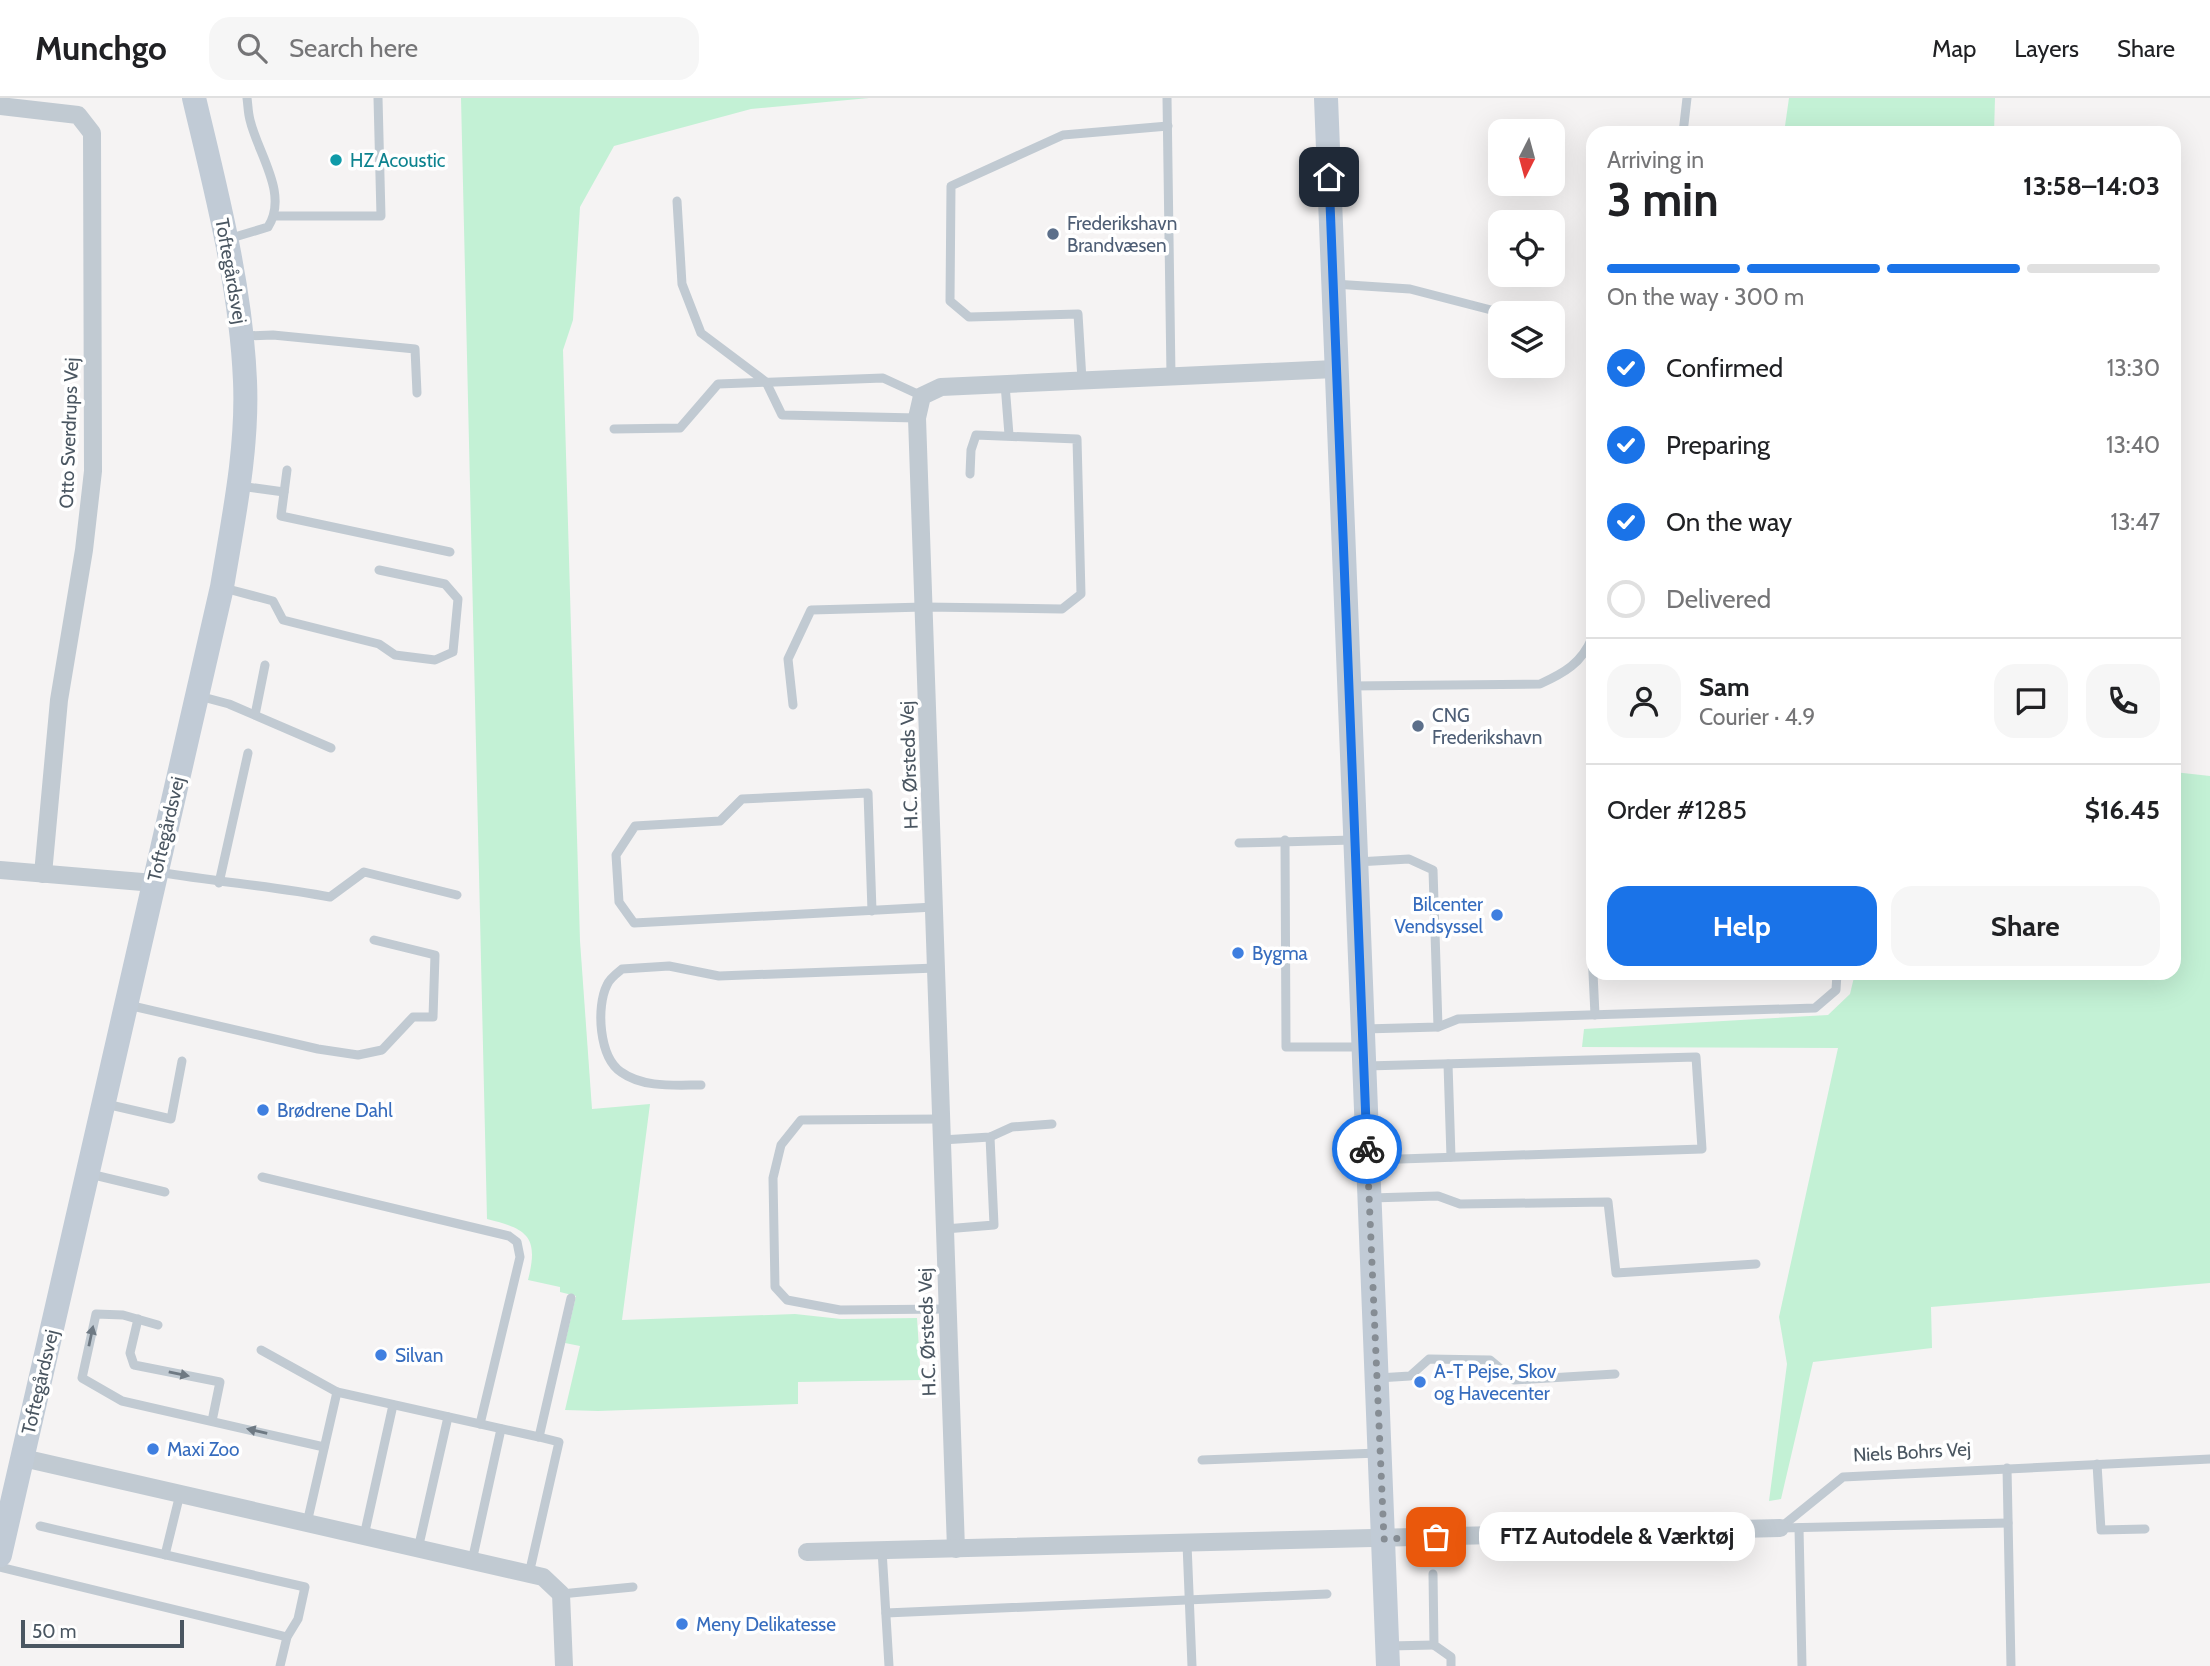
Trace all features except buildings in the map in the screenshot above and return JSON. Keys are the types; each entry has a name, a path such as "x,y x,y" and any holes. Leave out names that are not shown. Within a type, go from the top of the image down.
{"street":[{"name":"Toftegårdsvej","path":"0,1555 222,587 238,486 246,383 242,336 226,240 194,98"},
{"path":"1326,98 1387,1656"},
{"name":"Otto Sverdrups Vej","path":"0,106 78,115 92,133 93,471 85,550 59,700 43,874"},
{"path":"922,396 941,387 1335,369"},
{"name":"H.C. Ørsteds Vej","path":"922,396 917,418 956,1549"},
{"path":"0,870 155,877"},
{"path":"23,1458 543,1577 561,1594 564,1666"},
{"path":"807,1552 1780,1528"}],"lane":[{"path":"226,240 268,227 275,216 272,179 250,121 247,98"},
{"path":"275,216 381,216 378,98"},
{"path":"1167,98 1171,376"},
{"path":"1684,126 1687,98"},
{"path":"1082,380 1078,314 969,317 950,302 951,186 1063,135 1168,126"},
{"path":"677,201 682,284 701,333 766,382 782,415 917,418"},
{"path":"1333,284 1410,289 1488,309"},
{"path":"242,336 273,335 415,349 417,393"},
{"path":"614,429 680,428 718,384 883,378 922,396"},
{"path":"1005,384 1009,435"},
{"path":"793,705 788,659 811,610 924,607 1062,610 1081,594 1077,439 976,435 971,450 970,474"},
{"path":"287,470 281,516 450,552"},
{"path":"238,486 284,492"},
{"path":"222,587 273,601 283,620 379,644 395,655 435,660 453,652 458,599 445,584 379,570"},
{"path":"1348,687 1540,684 1561,674 1586,653"},
{"path":"255,715 265,665"},
{"path":"197,696 229,704 331,748"},
{"path":"219,883 248,753"},
{"path":"872,911 868,793 742,799 720,821 635,827 616,855 619,902 634,923 872,911 934,907"},
{"path":"1285,840 1286,1047 1363,1047 1448,1064 1696,1058 1702,1149 1368,1160"},
{"path":"1239,843 1285,840 1409,859 1433,870 1438,1027"},
{"path":"155,877 281,887 330,897 364,872 457,895"},
{"path":"127,1005 318,1049 358,1055 382,1050 413,1017 433,1017 435,955 374,940"},
{"path":"701,1085 660,1085 619,1072 607,1054 600,1031 601,1010 607,984 622,969 669,966 719,975 936,968"},
{"path":"1593,980 1595,1015"},
{"path":"1363,1047 1458,1020 1815,1008 1836,990 1837,980"},
{"path":"104,1103 171,1119 182,1061"},
{"path":"1448,1064 1451,1157"},
{"path":"941,1119 801,1121 781,1145 773,1178 775,1287 788,1300 840,1310 948,1309"},
{"path":"942,1140 990,1137 1012,1127 1052,1124"},
{"path":"945,1229 993,1225 990,1137"},
{"path":"88,1173 165,1192"},
{"path":"262,1177 509,1236 517,1242 520,1257 480,1424"},
{"path":"1369,1198 1438,1196 1460,1204 1608,1202 1616,1273 1756,1264"},
{"path":"539,1437 571,1298"},
{"path":"158,1325 123,1315 96,1314 82,1378 122,1401 324,1447"},
{"path":"138,1319 130,1353 134,1364 220,1382 212,1421"},
{"path":"261,1350 337,1392 559,1442 529,1574"},
{"path":"1377,1378 1410,1376 1429,1359 1490,1360 1514,1380 1615,1374"},
{"path":"307,1523 337,1392"},
{"path":"364,1536 393,1405"},
{"path":"418,1549 448,1417"},
{"path":"472,1561 501,1429"},
{"path":"1202,1460 1380,1453"},
{"name":"Niels Bohrs Vej","path":"1780,1528 1843,1477 2210,1459"},
{"path":"2098,1464 2101,1530 2145,1529"},
{"path":"2007,1468 2011,1666"},
{"path":"165,1555 180,1494"},
{"path":"1780,1528 2008,1523"},
{"path":"40,1526 305,1587 298,1619 287,1637 281,1666"},
{"path":"1799,1528 1802,1666"},
{"path":"1187,1544 1192,1666"},
{"path":"883,1550 889,1666"},
{"path":"0,1567 287,1637"},
{"path":"1433,1574 1434,1645"},
{"path":"561,1594 633,1587"},
{"path":"886,1613 1327,1594"},
{"path":"1387,1656 1434,1645 1451,1657 1451,1666"}],"green space":[{"path":"461,98 869,98 751,109 614,146 580,207 573,320 563,350 580,941 592,1109 650,1104 622,1320 795,1314 841,1319 917,1318 921,1380 798,1382 798,1404 565,1410 580,1346 565,1343 576,1296 560,1292 560,1287 528,1280 532,1254 527,1237 521,1231 487,1219"},
{"path":"1789,98 1995,98 1994,126 1785,126"},
{"path":"2181,773 2210,776 2210,1283 1931,1307 1932,1348 1813,1362 1781,1499 1769,1501 1787,1364 1779,1317 1838,1048 1582,1047 1584,1029 1828,1015 1850,994 1853,980 2181,980"}],"way so far":[{"path":"1367,1149 1384,1539 1436,1537"}],"place":[{"name":"HZ Acoustic","path":"336,160"},
{"name":"Frederikshavn Brandvæsen","path":"1053,234"},
{"name":"CNG Frederikshavn","path":"1418,726"},
{"name":"Bilcenter Vendsyssel","path":"1497,915"},
{"name":"Bygma","path":"1238,953"},
{"name":"Brødrene Dahl","path":"263,1110"},
{"name":"Silvan","path":"381,1355"},
{"name":"A-T Pejse, Skov og Havecenter","path":"1420,1382"},
{"name":"Maxi Zoo","path":"153,1449"},
{"name":"FTZ Autodele & Værktøj","path":"1436,1537"},
{"name":"Meny Delikatesse","path":"682,1624"}],"route":[{"path":"1329,177 1367,1149"}]}
